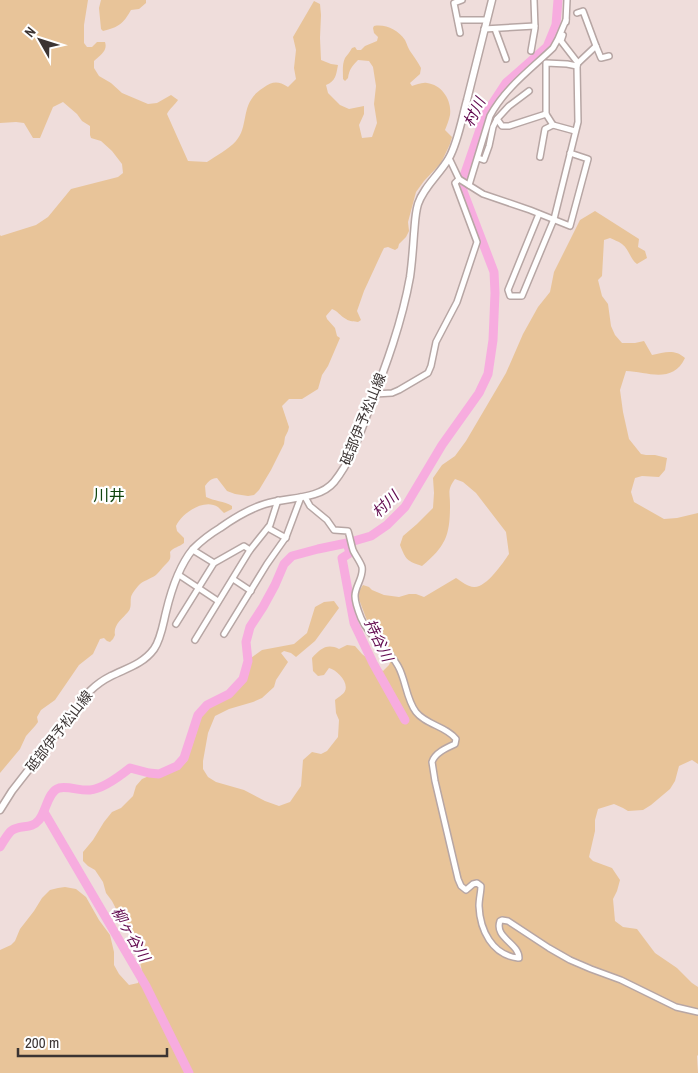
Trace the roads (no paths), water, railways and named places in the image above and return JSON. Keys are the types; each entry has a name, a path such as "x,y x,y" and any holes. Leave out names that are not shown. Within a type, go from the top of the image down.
{"main road":[{"name":"砥部伊予松山線","path":"0,810 12,791 90,691 111,676 138,664 155,647 178,575 193,550 205,538 242,513 278,500 303,497 320,492 333,484 344,468 354,448 395,338 404,308 412,264 418,205 424,191 449,158 456,139 492,0"}],"street":[{"path":"460,32 454,3 462,0"},
{"path":"531,52 535,26 534,0"},
{"path":"539,214 508,290 510,296 522,296 554,219 578,122 578,64 561,41 566,27 567,0"},
{"path":"577,13 584,10 601,58 609,56"},
{"path":"458,20 487,20"},
{"path":"468,184 478,158 490,116 500,99 552,48 566,20"},
{"path":"484,30 535,26"},
{"path":"495,29 506,59"},
{"path":"553,125 546,114 546,63 578,64 596,46"},
{"path":"478,158 484,160 489,146 492,127 497,119 509,106 529,91"},
{"path":"497,119 502,126 509,126 546,114"},
{"path":"540,157 545,129 553,125 575,131"},
{"path":"449,158 459,179 483,194 570,226 588,159 570,153"},
{"path":"375,394 392,393 428,373 436,342 457,302 477,242 455,183 459,179"},
{"path":"224,634 267,564 286,538 303,497 310,506 327,520 334,530 348,531 353,550 362,566 361,577 355,596 360,616 364,626 386,649 397,664 414,710 427,722 453,735 456,739 455,744 436,755 433,759 435,781 458,879 461,886 466,890 473,884 477,883 481,886 479,904 481,916 484,930 492,946 505,955 519,958 517,950 508,941 498,925 502,920 508,921 570,960 621,980 676,1007 698,1012"},
{"path":"195,640 250,550 270,525 278,500"},
{"path":"268,528 286,538"},
{"path":"176,624 214,563 244,546 250,550"},
{"path":"193,550 214,563"},
{"path":"178,575 218,601"},
{"path":"233,579 251,590"}],"waterway":[{"name":"村川","path":"0,847 11,831 36,823 52,793 59,788 95,789 111,782 130,768 159,774 177,766 184,758 198,715 207,705 229,694 243,679 248,661 246,642 250,627 275,585 284,564 292,556 371,536 387,525 405,507 442,445 479,393 488,374 493,340 494,272 463,191 464,176 485,115 506,83 547,47 556,25 558,0"},
{"name":"持谷川","path":"347,543 350,553 342,558 354,623 373,663 405,720"},
{"name":"柳ヶ谷川","path":"44,812 146,986 189,1073"}],"district":[{"name":"川井","path":"109,495"}]}
